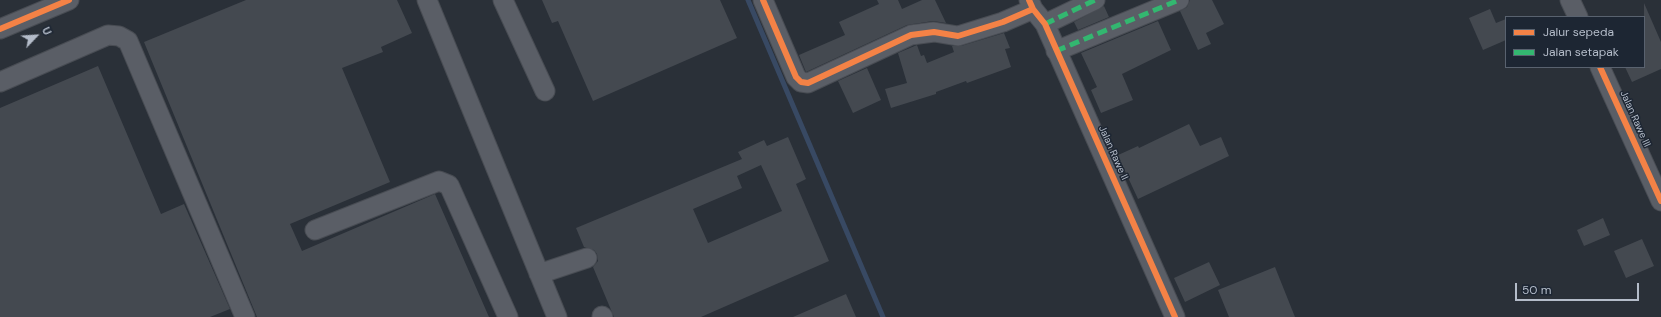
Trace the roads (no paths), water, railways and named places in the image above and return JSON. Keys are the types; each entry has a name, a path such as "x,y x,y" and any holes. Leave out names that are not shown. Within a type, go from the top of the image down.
{"street":[{"path":"0,29 69,0"},
{"path":"427,0 557,317"},
{"path":"503,0 545,91"},
{"path":"763,0 796,77 801,82 808,83 911,34 934,32 958,36 1003,22 1031,4"},
{"path":"1044,24 1095,0"},
{"path":"1056,51 1179,0"},
{"path":"1570,0 1578,16"},
{"name":"Jalan Rawe II","path":"1031,4 1044,24 1175,317"},
{"path":"0,82 108,35 119,36 128,41 243,316"},
{"name":"Jalan Rawe III","path":"1600,68 1661,201"},
{"path":"315,230 439,181 449,185 508,317"},
{"path":"539,274 587,258"}],"waterway":[{"path":"748,0 883,317"}]}
